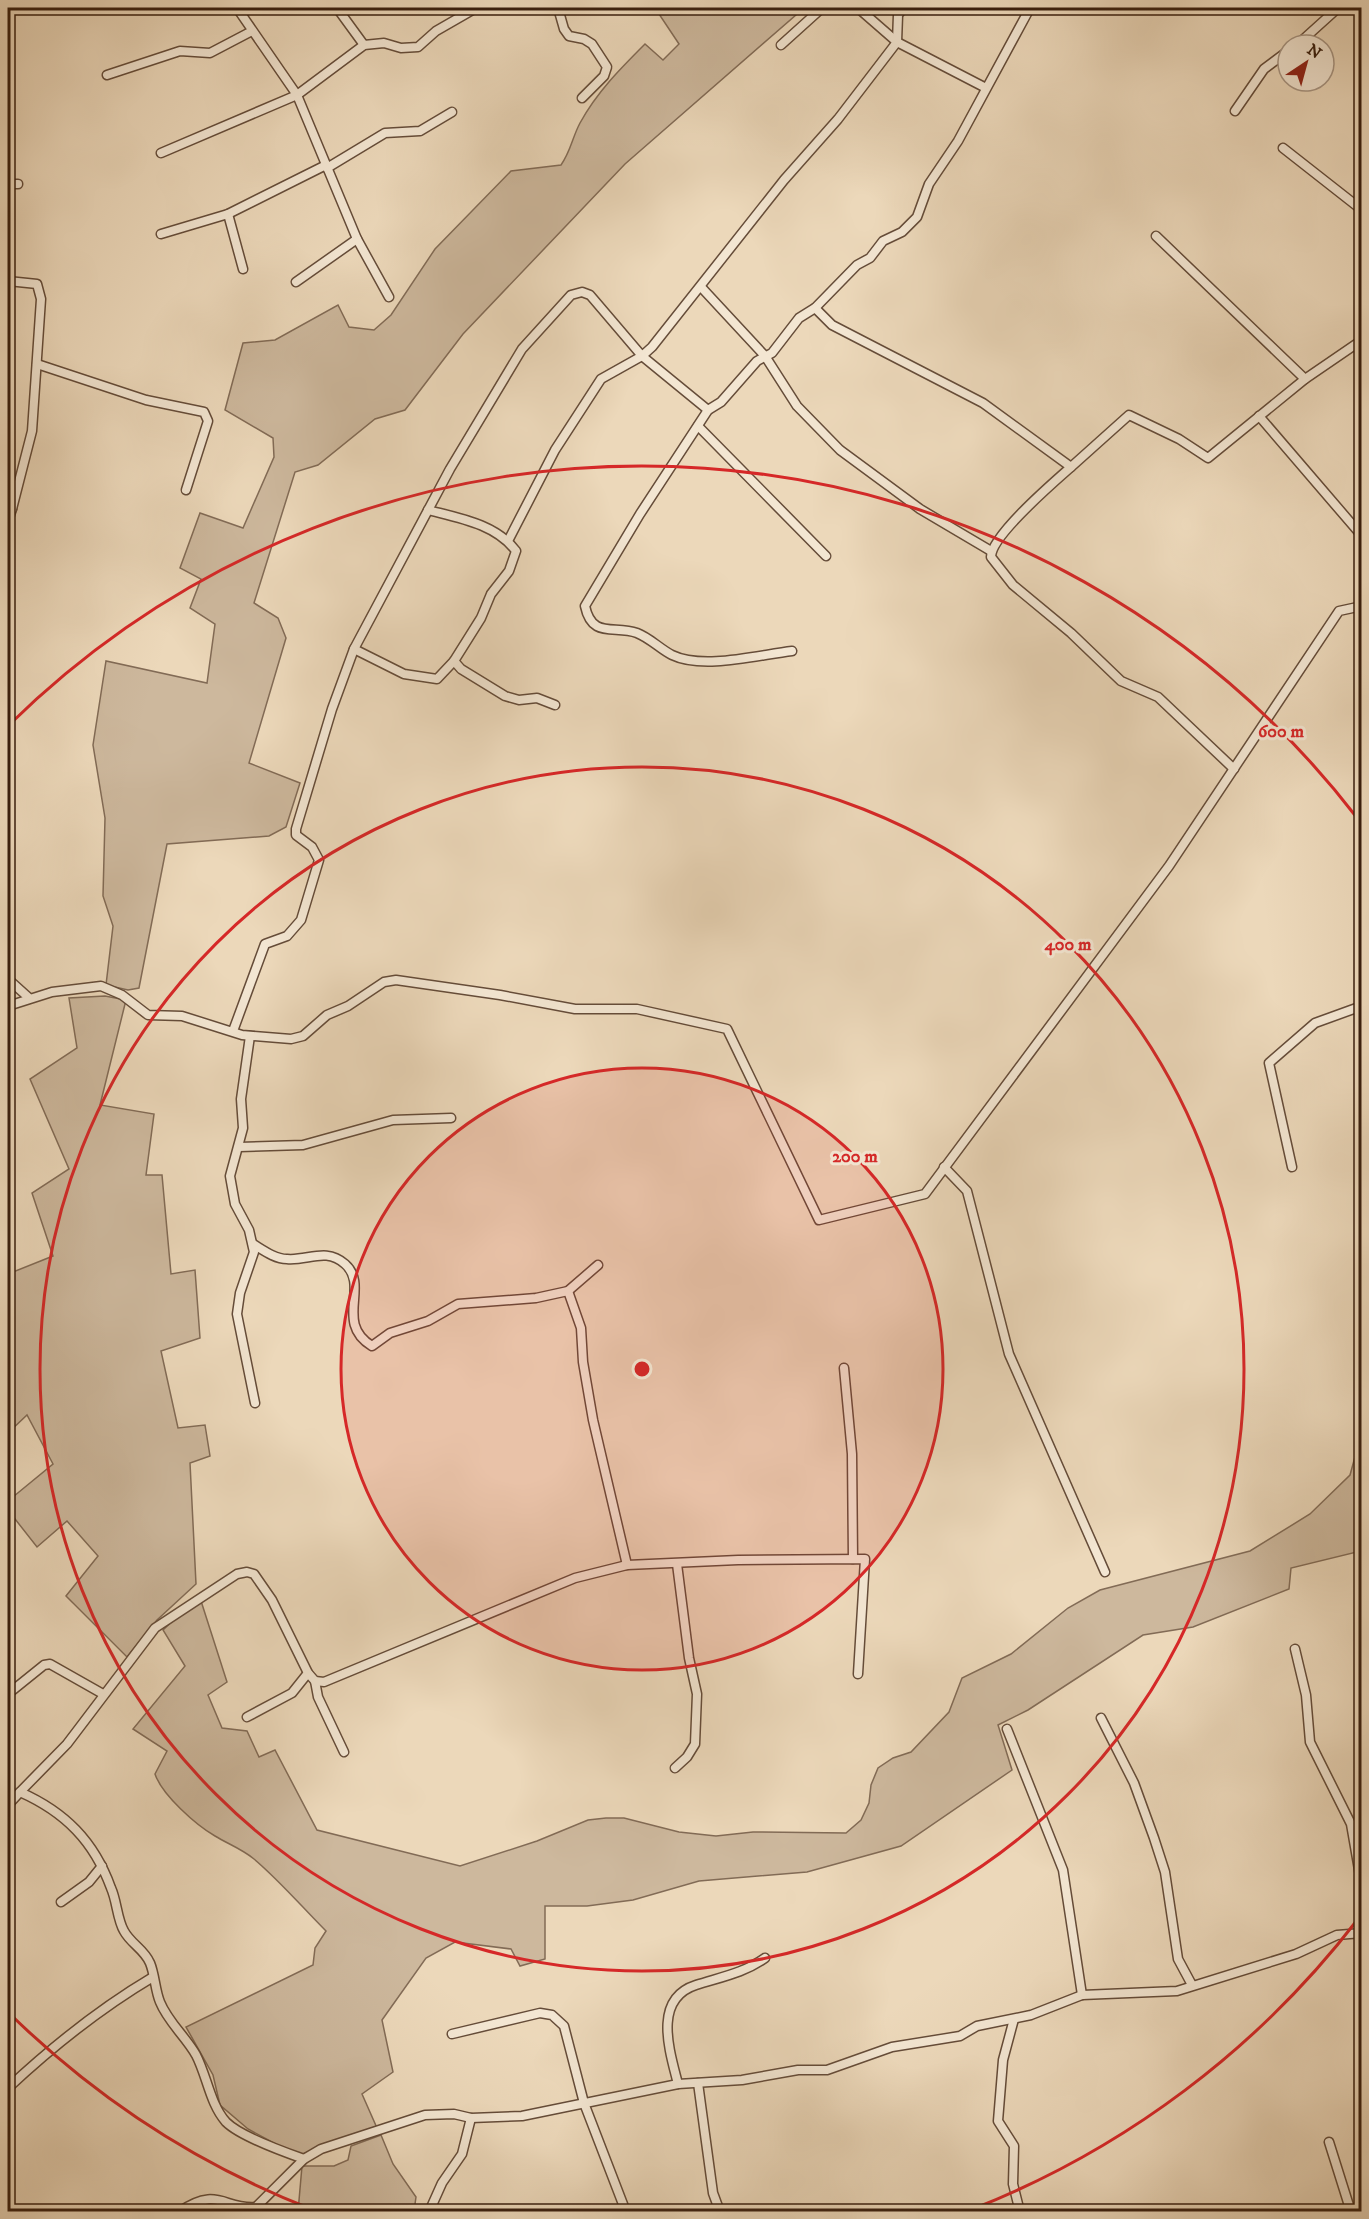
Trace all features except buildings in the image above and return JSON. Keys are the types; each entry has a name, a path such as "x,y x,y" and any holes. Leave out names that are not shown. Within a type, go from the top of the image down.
{"street":[{"path":"237,8 297,95 357,239 389,297"},
{"path":"337,8 364,45"},
{"path":"161,153 297,95 364,45 384,43 401,48 418,47 436,31 476,8"},
{"path":"558,8 564,29 569,36 584,39 592,44 607,67 604,76 582,98"},
{"path":"781,45 822,8"},
{"path":"858,8 897,42 986,88"},
{"path":"508,541 555,450 601,379 642,356 701,287 784,180 838,119 897,42 898,15 903,8"},
{"path":"792,651 693,663 671,655 636,632 603,629 587,615 585,606 708,410 722,402 757,361 771,353 799,318 815,308 857,265 870,258 883,241 902,232 917,217 929,184 958,141 1030,8"},
{"path":"1310,33 1338,8"},
{"path":"107,75 180,51 215,51 252,31"},
{"path":"1235,111 1264,69 1276,60"},
{"path":"161,234 228,214 327,167 385,133 420,131 452,112"},
{"path":"1283,148 1362,210"},
{"path":"8,184 18,184"},
{"path":"228,214 243,269"},
{"path":"1156,236 1305,379"},
{"path":"296,282 357,239"},
{"path":"8,280 32,281 40,288 32,431 8,521"},
{"path":"701,287 765,356 797,406 840,450 920,509 991,551"},
{"path":"233,1031 265,944 287,936 304,915 319,860 312,847 296,835 296,829 332,708 354,649 450,469 522,349 571,295 582,292 590,296 642,356 708,410"},
{"path":"815,308 832,325 983,403 1071,467"},
{"path":"1234,769 1158,697 1121,681 1071,633 1013,585 991,557 991,551 1006,531 1071,467 1129,415 1179,439 1208,458 1305,379 1362,340"},
{"path":"37,364 146,400 204,412 208,421 186,490"},
{"path":"1259,416 1362,536"},
{"path":"698,426 826,556"},
{"path":"354,649 404,674 437,679 454,661 481,618 491,594 513,562 516,551 508,541 476,522 428,510"},
{"path":"8,1006 28,997 100,986 122,995 148,1015 182,1016 250,1036 291,1039 303,1036 327,1015 348,1006 384,982 396,980 500,995 575,1009 637,1009 727,1029 819,1220 925,1194 1169,866 1339,611 1362,606"},
{"path":"454,661 462,669 505,696 519,700 537,698 555,705"},
{"path":"8,979 28,997"},
{"path":"1292,1167 1269,1062 1315,1023 1362,1006"},
{"path":"250,1036 242,1081 243,1128 230,1176 231,1189 253,1244 254,1252 240,1293 237,1314 255,1403"},
{"path":"239,1147 303,1145 393,1120 452,1118"},
{"path":"944,1167 967,1191 1009,1354 1105,1572"},
{"path":"253,1244 286,1260 319,1254 330,1255 344,1262 354,1277 352,1313 355,1329 360,1338 372,1346 390,1333 428,1321 458,1304 536,1298 568,1291 598,1265"},
{"path":"568,1291 581,1329 583,1362 593,1420 627,1565"},
{"path":"844,1368 852,1454 853,1559"},
{"path":"315,1681 324,1682 575,1578 627,1565 738,1560 865,1559 858,1674"},
{"path":"675,1768 687,1757 695,1744 697,1694 689,1658 677,1564"},
{"path":"8,1805 67,1744 155,1628 237,1574 247,1572 254,1574 272,1600 308,1673 315,1681 318,1697 344,1752"},
{"path":"1295,1649 1306,1695 1310,1742 1352,1824 1362,1887"},
{"path":"8,1694 44,1665 50,1664 103,1694"},
{"path":"247,1718 292,1693 308,1673"},
{"path":"1101,1719 1134,1784 1154,1838 1165,1872 1178,1959 1192,1986"},
{"path":"1007,1729 1063,1870 1082,1995"},
{"path":"20,1792 60,1813 78,1830 102,1866 112,1888 122,1928 127,1936 142,1949 150,1963 160,2003 196,2055 216,2107 225,2120 236,2130 304,2159"},
{"path":"61,1902 89,1882 102,1866"},
{"path":"1362,1906 1362,1923"},
{"path":"179,2211 188,2205 213,2198 256,2209 304,2159 321,2149 425,2115 454,2114 471,2118 522,2116 678,2084 742,2079 798,2070 827,2070 892,2047 960,2036 977,2026 1014,2019 1082,1995 1177,1991 1296,1954 1337,1935 1362,1933"},
{"path":"678,2084 667,2039 668,2013 677,1996 692,1986 748,1970 765,1958"},
{"path":"8,2088 68,2034 111,2001 153,1977"},
{"path":"452,2034 540,2013 552,2014 564,2026 584,2103 626,2211"},
{"path":"1014,2019 1003,2060 998,2121 1014,2146 1013,2184 1020,2211"},
{"path":"698,2083 713,2193 720,2211"},
{"path":"429,2211 442,2182 462,2154 471,2118"},
{"path":"1329,2142 1351,2211"}],"shaded area":[{"path":"662,8 804,8 625,164 463,334 405,410 375,419 318,465 295,472 254,603 278,618 286,638 249,763 300,783 286,827 269,836 167,844 139,988 128,990 106,985 113,926 103,896 105,818 93,745 106,661 207,683 215,624 190,608 201,579 180,568 200,513 243,528 274,457 273,438 225,410 243,343 275,340 338,305 349,327 374,330 391,315 435,249 511,171 561,165 580,123 594,101 645,44 663,60 679,44 657,11"},
{"path":"105,996 126,1000 100,1105 154,1114 146,1175 162,1175 171,1274 195,1270 200,1338 161,1351 178,1428 205,1425 210,1456 190,1463 196,1584 157,1620 127,1657 66,1596 98,1556 67,1521 37,1547 8,1510 8,1501 53,1464 27,1415 9,1432 8,1430 8,1274 53,1256 32,1193 69,1169 30,1079 77,1048 69,998"},
{"path":"1361,1435 1361,1551 1291,1568 1289,1589 1193,1627 1143,1635 1028,1710 998,1725 1012,1770 901,1846 807,1872 699,1881 633,1900 587,1906 545,1906 545,1959 520,1966 511,1949 455,1942 426,1958 382,2020 393,2072 362,2094 377,2128 330,2142 298,2156 248,2129 220,2105 213,2075 186,2027 313,1965 315,1948 326,1931 254,1859 207,1831 172,1800 155,1774 167,1751 133,1729 185,1666 163,1630 180,1614 201,1601 227,1682 208,1695 222,1728 247,1731 259,1757 275,1750 317,1830 460,1866 537,1841 588,1820 606,1818 624,1818 679,1832 716,1836 753,1832 846,1833 861,1820 869,1803 871,1785 878,1768 893,1758 911,1752 949,1712 962,1678 1011,1654 1068,1608 1100,1590 1250,1551 1310,1514 1350,1475"},
{"path":"381,2135 393,2164 416,2197 414,2211 298,2212 302,2166 334,2166 348,2160 351,2146"}]}
